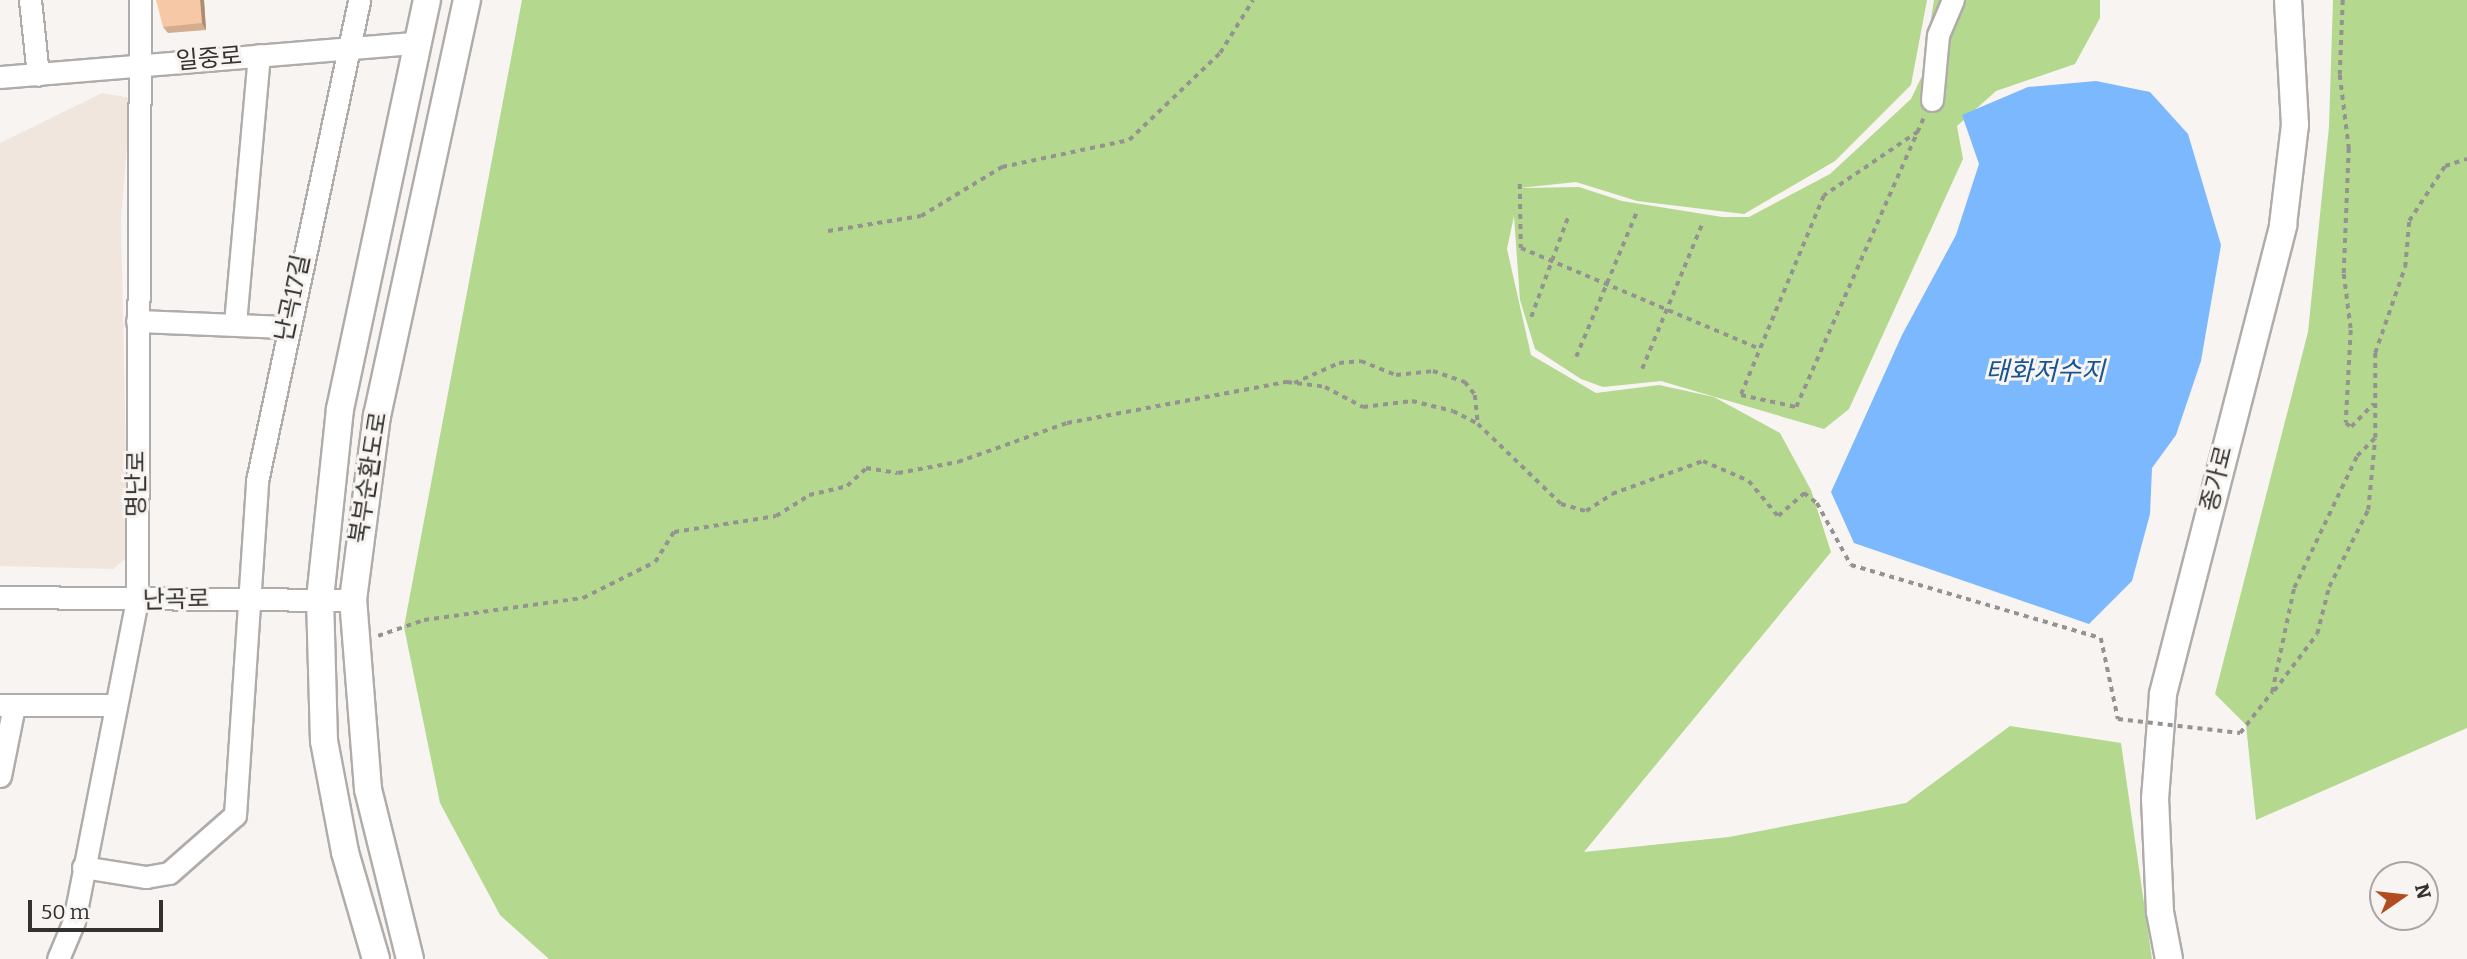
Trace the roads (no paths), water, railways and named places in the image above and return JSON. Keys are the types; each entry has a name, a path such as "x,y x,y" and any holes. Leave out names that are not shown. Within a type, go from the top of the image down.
{"main road":[{"name":"북부순환도로","path":"376,959 326,752 320,599 341,409 427,0"},
{"name":"북부순환도로","path":"410,959 368,789 353,600 377,416 467,0"},
{"name":"종가로","path":"2169,959 2160,912 2155,799 2163,694 2283,225 2295,125 2288,0"}],"street":[{"path":"30,0 38,75"},
{"name":"명난로","path":"58,959 74,921 137,600 136,321 144,65 140,0"},
{"name":"난곡17길","path":"83,867 146,877 169,873 235,816 257,481 286,327 359,0"},
{"path":"1932,100 1938,35 1953,0"},
{"name":"일중로","path":"0,77 418,43"},
{"path":"235,323 259,55"},
{"path":"136,321 286,327"},
{"name":"난곡로","path":"0,597 353,600"},
{"path":"0,776 7,706 116,705"}],"water":[{"name":"태화저수지","path":"2096,81 2150,92 2188,134 2221,245 2201,361 2176,435 2152,468 2150,514 2132,581 2089,624 1854,543 1831,492 1902,335 1956,235 1979,164 1962,115 2028,87"}]}
